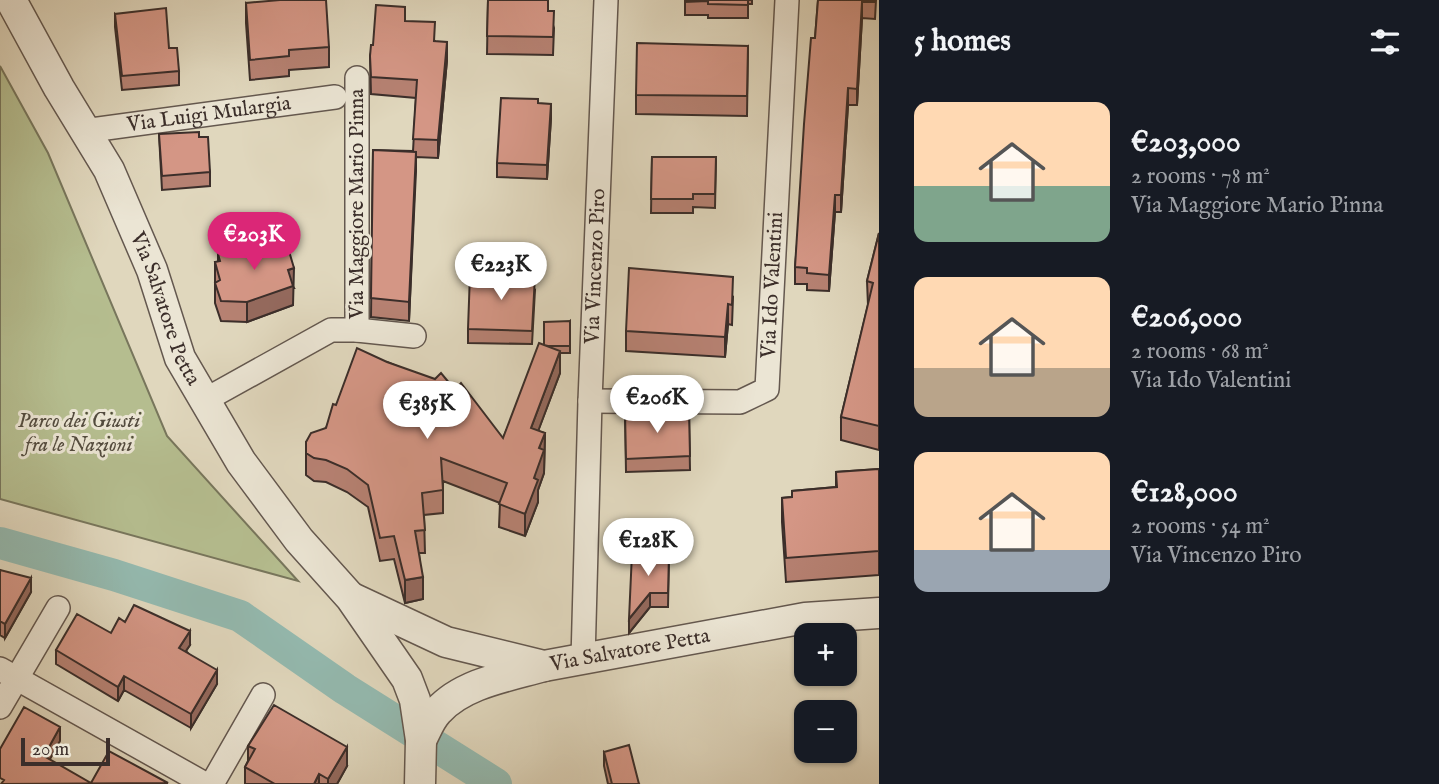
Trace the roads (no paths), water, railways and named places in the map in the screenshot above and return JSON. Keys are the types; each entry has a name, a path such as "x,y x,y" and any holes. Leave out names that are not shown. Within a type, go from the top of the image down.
{"street":[{"name":"Via Salvatore Petta","path":"10,0 109,170 152,270 180,358 257,485 299,540 351,597 407,679 415,700 421,740 420,784"},
{"name":"Via Vincenzo Piro","path":"583,660 606,0"},
{"name":"Via Ido Valentini","path":"590,401 740,402 767,389 787,0"},
{"name":"Via Maggiore Mario Pinna","path":"357,78 357,330"},
{"name":"Via Luigi Mulargia","path":"84,131 335,97"},
{"name":"Via Maggiore Mario Pinna","path":"205,400 331,330 414,336"},
{"name":"Via Salvatore Petta","path":"351,597 446,642 544,666 805,618 879,613"},
{"path":"0,707 8,673 58,608"},
{"path":"421,740 436,713 452,697 486,683 544,666"},
{"path":"8,673 205,784"},
{"path":"212,784 263,695"}],"waterway":[{"path":"0,543 114,575 240,616 345,689 496,784"}],"park label":[{"name":"Parco dei Giusti fra le Nazioni","path":"79,433"}]}
